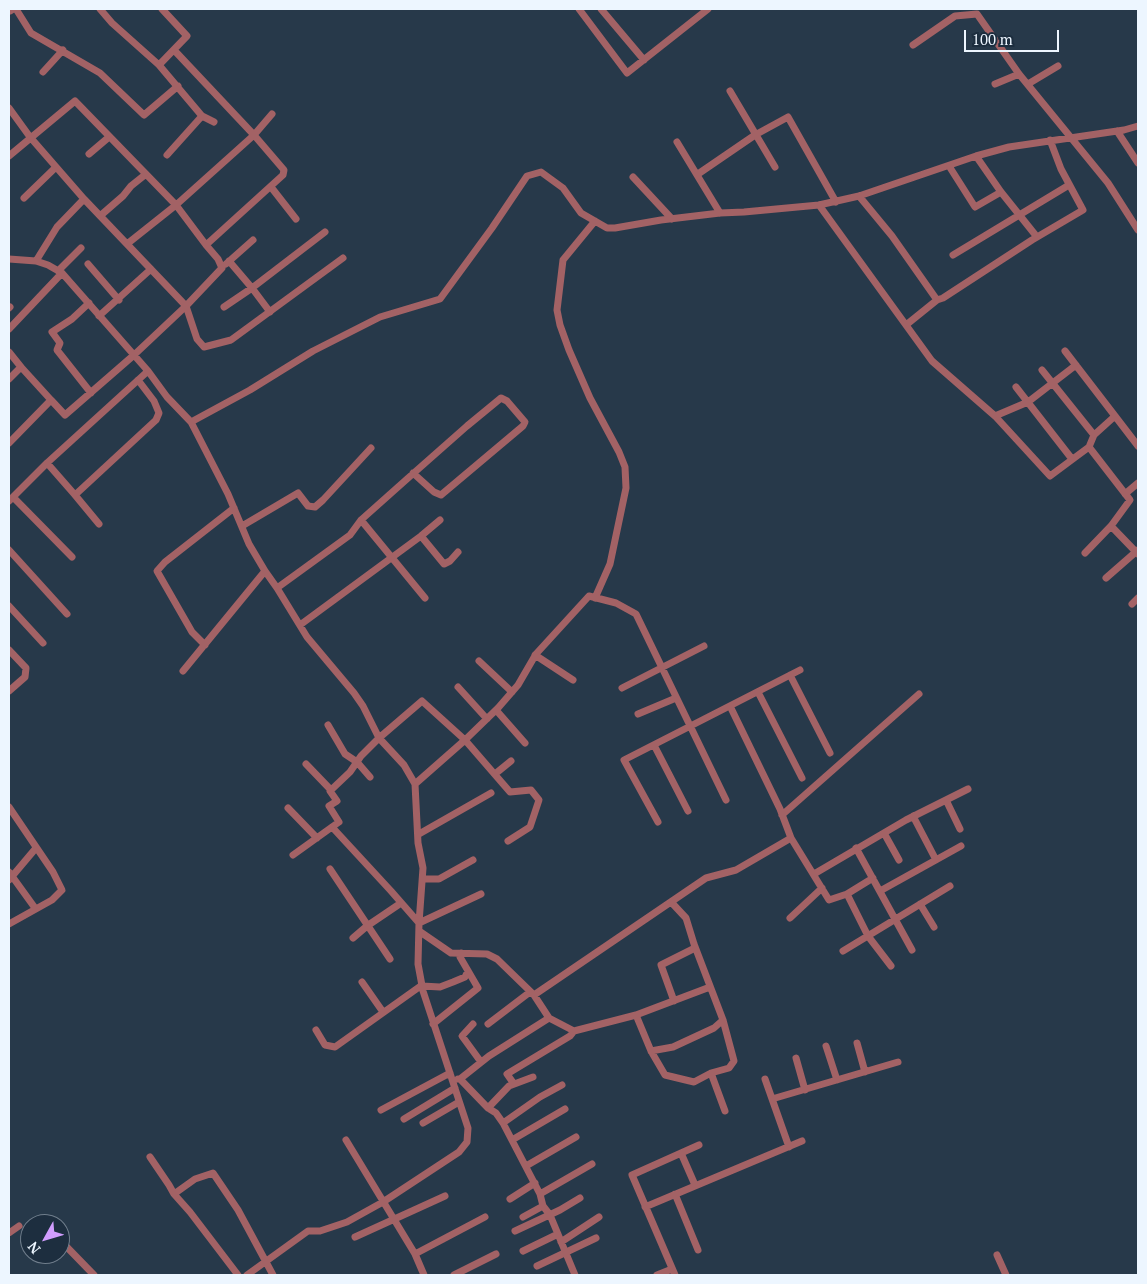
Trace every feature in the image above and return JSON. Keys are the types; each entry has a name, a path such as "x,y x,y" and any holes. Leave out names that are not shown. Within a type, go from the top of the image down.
{"street":[{"path":"9,10 15,9 32,33 64,50 100,73 144,115 178,86"},
{"path":"100,9 112,23 159,65 202,116 214,122"},
{"path":"159,65 187,36 162,9"},
{"path":"580,9 627,73 708,9"},
{"path":"601,9 644,60"},
{"path":"913,45 955,16 977,14 1019,74 1108,182 1138,230"},
{"path":"43,72 64,50"},
{"path":"174,50 254,135 284,170 281,178 206,245"},
{"path":"1028,84 1058,66"},
{"path":"995,84 1019,74"},
{"path":"730,91 775,167"},
{"path":"9,156 75,101 176,205 218,259 222,268"},
{"path":"9,108 30,137 84,199 186,306 197,340 204,347 231,340 343,258"},
{"path":"127,244 176,205 254,135 272,114"},
{"path":"167,155 202,116"},
{"path":"698,174 755,135 788,117 836,202"},
{"path":"191,422 250,390 314,351 380,317 440,299 527,176 541,172 564,188 582,213 607,228 614,228 720,212 744,212 836,202 1009,147 1117,131 1138,126"},
{"path":"1117,131 1138,163"},
{"path":"89,154 109,137"},
{"path":"906,325 938,300 1083,210 1057,160 1050,140"},
{"path":"677,142 720,212"},
{"path":"976,156 1001,192 1037,237"},
{"path":"949,166 975,207 1001,192"},
{"path":"24,198 56,167"},
{"path":"100,216 146,174"},
{"path":"633,176 672,219"},
{"path":"953,255 1069,185"},
{"path":"271,187 296,219"},
{"path":"859,196 892,236 938,300"},
{"path":"36,261 57,227 84,199"},
{"path":"819,205 932,360 995,416 1050,476 1089,447 1094,435 1115,416"},
{"path":"595,221 563,260 557,310 569,350 590,398 625,467 626,488 610,564 595,598"},
{"path":"224,307 325,232"},
{"path":"9,352 65,415 134,355 186,306 229,261 253,240"},
{"path":"9,329 81,248"},
{"path":"9,259 36,261 60,272 148,371 167,397 191,422 265,571 307,637 358,700 379,738 404,765 415,784 418,843 424,868 418,964 433,1024 454,1077 455,1088 468,1128 466,1142 459,1152 383,1202 347,1222 320,1231 308,1231 247,1275"},
{"path":"229,261 270,312"},
{"path":"88,264 118,300"},
{"path":"99,316 151,269"},
{"path":"89,303 72,319 52,332 60,342 57,350 91,393"},
{"path":"1064,351 1138,446"},
{"path":"995,416 1028,402 1076,365"},
{"path":"9,379 21,367"},
{"path":"1042,370 1094,435"},
{"path":"72,557 11,499 47,463 148,371"},
{"path":"74,495 156,420 159,413 154,401 138,380"},
{"path":"1016,387 1072,459"},
{"path":"157,408 167,397"},
{"path":"277,588 350,535 361,520 413,473 501,398 507,401 525,422 523,426 441,495 434,492 413,473"},
{"path":"9,443 51,400"},
{"path":"1085,553 1111,526 1130,500 1089,447"},
{"path":"242,526 298,493 308,506 315,507 371,448"},
{"path":"47,463 99,524"},
{"path":"1125,494 1138,483"},
{"path":"204,645 192,632 156,571 234,508"},
{"path":"361,520 425,598"},
{"path":"300,625 440,520"},
{"path":"1106,578 1138,552 1111,526"},
{"path":"421,536 444,564 450,562 458,552"},
{"path":"9,550 68,614"},
{"path":"183,671 265,571"},
{"path":"415,784 496,710 518,685 535,656 589,596 616,603 636,614 726,800"},
{"path":"1132,604 1138,598"},
{"path":"9,606 43,643"},
{"path":"622,688 704,646"},
{"path":"9,650 26,668 25,677 9,692"},
{"path":"535,656 573,680"},
{"path":"479,661 512,692"},
{"path":"658,822 624,760 800,670"},
{"path":"790,676 830,753"},
{"path":"458,687 487,719"},
{"path":"758,692 802,778"},
{"path":"782,815 919,694"},
{"path":"638,714 676,698"},
{"path":"331,790 350,772 379,738 422,700 465,740 510,792 531,790 539,800 530,827 508,841"},
{"path":"730,706 791,838 829,900 847,894 873,878"},
{"path":"496,710 525,743"},
{"path":"328,725 345,754 357,762 370,777"},
{"path":"654,745 688,811"},
{"path":"495,774 511,760"},
{"path":"293,855 339,822 329,806 337,801 330,792 331,790 306,764"},
{"path":"814,874 912,816 968,788"},
{"path":"419,834 491,793"},
{"path":"946,800 960,829"},
{"path":"9,807 53,872 62,890 52,900 9,924"},
{"path":"288,808 317,838"},
{"path":"912,816 936,860"},
{"path":"332,827 401,903 419,927 451,953 487,954 497,959 532,993 548,1018 574,1031"},
{"path":"884,834 899,860"},
{"path":"488,1024 532,993 672,903 706,878 736,870 791,838"},
{"path":"880,891 961,846"},
{"path":"35,908 10,876 36,848"},
{"path":"856,848 912,950"},
{"path":"422,879 439,879 473,860"},
{"path":"330,869 390,959"},
{"path":"843,951 950,886"},
{"path":"790,918 822,888"},
{"path":"419,927 481,894"},
{"path":"847,894 868,936 892,966"},
{"path":"353,938 401,903"},
{"path":"636,1015 651,1051 665,1076 694,1082 711,1073 729,1068 734,1061 723,1020 695,948 686,918 672,903"},
{"path":"920,904 934,927"},
{"path":"674,1000 661,965 695,948"},
{"path":"433,1024 478,988 460,957 461,954"},
{"path":"316,1030 325,1045 335,1046 422,986 440,987 465,977 468,971"},
{"path":"362,982 383,1012"},
{"path":"514,1084 507,1074 570,1036 574,1031 636,1015 710,987"},
{"path":"381,1110 454,1077 481,1062 548,1018"},
{"path":"651,1051 673,1047 714,1028 723,1020"},
{"path":"473,1024 462,1036 481,1062"},
{"path":"857,1043 865,1072"},
{"path":"826,1046 836,1080"},
{"path":"796,1058 805,1090"},
{"path":"772,1099 898,1062"},
{"path":"711,1073 725,1111"},
{"path":"454,1077 496,1113 503,1123 535,1183 543,1206 550,1215 575,1275"},
{"path":"488,1108 509,1086 533,1077"},
{"path":"765,1079 789,1147"},
{"path":"503,1123 540,1097 562,1085"},
{"path":"404,1119 455,1088"},
{"path":"423,1123 459,1102"},
{"path":"512,1140 565,1109"},
{"path":"526,1166 576,1137"},
{"path":"346,1140 415,1254 424,1275"},
{"path":"645,1207 802,1141"},
{"path":"657,1275 673,1272 632,1175 699,1145"},
{"path":"681,1153 695,1185"},
{"path":"150,1157 170,1185 174,1194 238,1275"},
{"path":"540,1194 592,1164"},
{"path":"174,1194 196,1179 213,1173 238,1210 273,1275"},
{"path":"510,1199 535,1183"},
{"path":"675,1194 698,1250"},
{"path":"355,1237 445,1196"},
{"path":"515,1231 550,1215 580,1198"},
{"path":"523,1216 543,1206"},
{"path":"523,1251 559,1238 599,1217"},
{"path":"415,1254 485,1218"},
{"path":"9,1233 19,1226"},
{"path":"537,1266 596,1238"},
{"path":"70,1250 94,1275"},
{"path":"454,1275 496,1254"},
{"path":"997,1255 1006,1275"}]}
